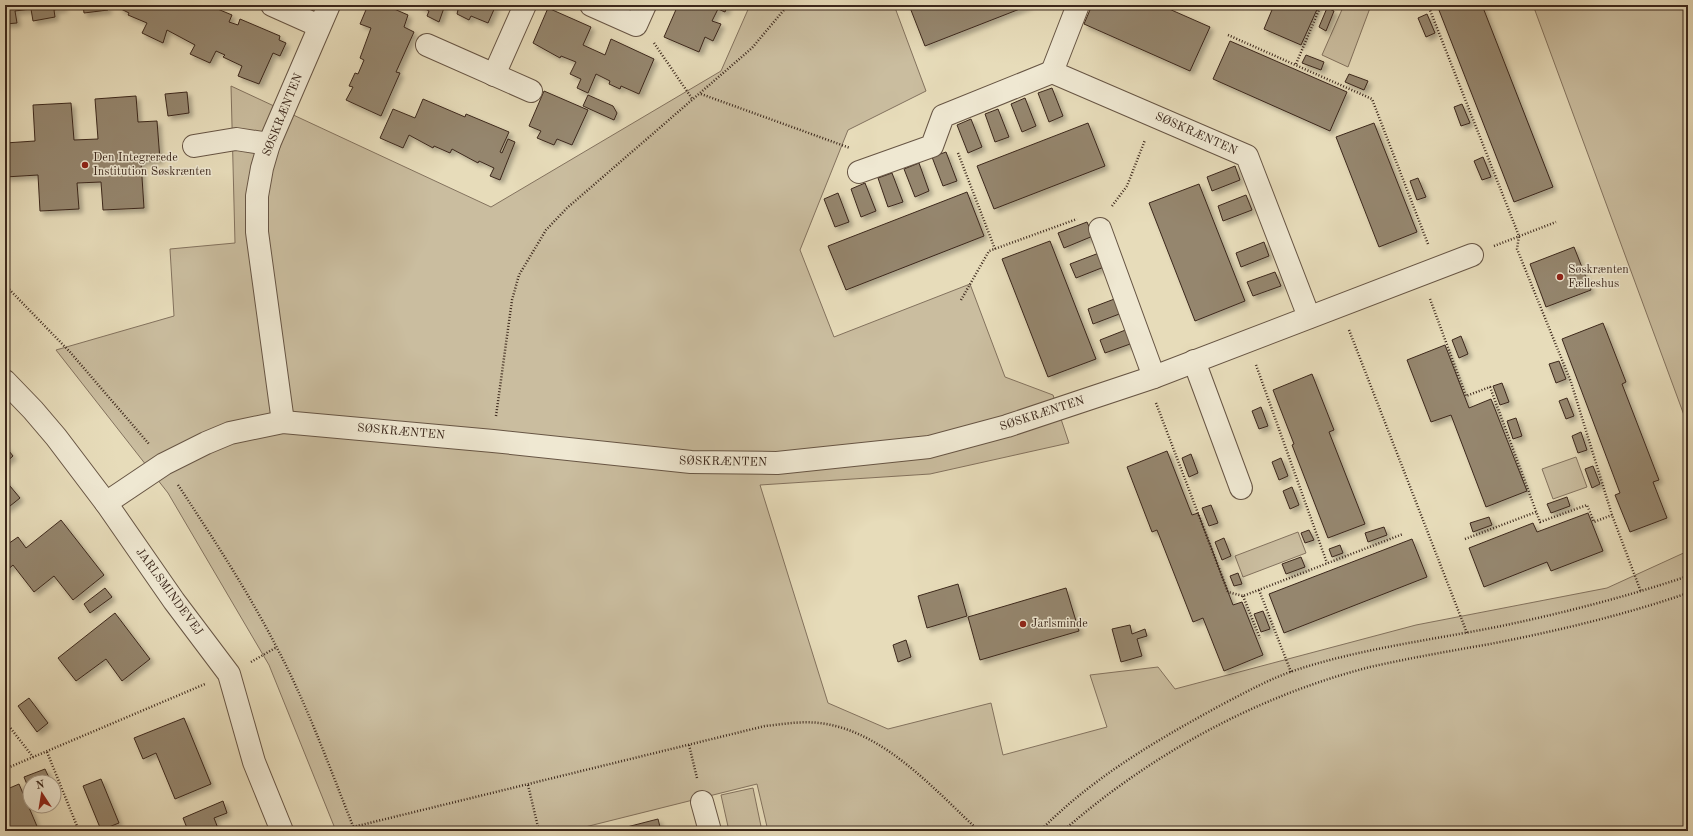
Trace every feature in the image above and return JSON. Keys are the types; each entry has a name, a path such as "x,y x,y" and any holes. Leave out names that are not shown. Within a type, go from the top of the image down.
{"street":[{"path":"272,5 320,26"},
{"name":"SØSKRÆNTEN","path":"283,422 257,232 258,196 262,168 269,144 329,5"},
{"path":"494,75 525,5"},
{"path":"591,5 636,25 642,13"},
{"path":"859,172 932,146 943,116 1052,72 1078,5"},
{"path":"427,45 531,91"},
{"name":"SØSKRÆNTEN","path":"1052,72 1247,156 1310,317"},
{"path":"194,146 236,139 269,144"},
{"path":"1100,229 1154,377"},
{"name":"SØSKRÆNTEN","path":"106,503 164,464 230,433 283,422 493,441 691,462 785,462 930,447 1007,426 1154,377 1472,255"},
{"path":"1194,362 1241,488"},
{"name":"JARLSMINDEVEJ","path":"5,381 38,415 106,503 174,601 229,674 254,762 282,831"},
{"path":"702,802 710,831"}],"path":[{"path":"493,441 512,300 519,275 546,230 567,208 701,94 752,48 788,5"},
{"path":"1296,64 1321,5"},
{"path":"1428,5 1519,236 1517,248 1571,382 1612,515 1641,592"},
{"path":"642,13 693,100"},
{"path":"1228,35 1372,99 1429,271 1466,396 1490,387 1540,522 1587,505 1594,522 1612,515"},
{"path":"701,94 850,146 859,172"},
{"path":"1108,208 1114,206 1127,186 1154,116"},
{"path":"957,153 995,249"},
{"path":"961,300 989,251 1081,218"},
{"path":"1472,255 1556,222"},
{"path":"5,285 70,352 149,444 236,572 277,647 312,723 355,831"},
{"path":"1340,305 1467,633"},
{"path":"1248,340 1327,563"},
{"path":"1154,377 1153,394 1228,592 1243,596 1404,534"},
{"path":"1465,539 1536,512"},
{"path":"1040,831 1056,815 1100,778 1144,749 1256,686 1291,672 1344,657 1507,625 1641,592 1688,576"},
{"path":"1258,590 1291,672"},
{"path":"1063,831 1082,814 1140,772 1203,732 1284,695 1369,668 1552,631 1613,616 1688,593"},
{"path":"1243,596 1260,638"},
{"path":"5,769 229,674 277,647"},
{"path":"5,721 33,757"},
{"path":"354,827 765,726 798,722 825,724 845,729 870,741 918,773 979,831"},
{"path":"689,745 702,802"},
{"path":"47,752 79,831"},
{"path":"528,785 539,831"}],"shaded area":[{"path":"750,5 894,5 926,91 848,130 800,250 834,337 970,284 1005,377 1053,395 1069,443 930,474 760,485 828,703 888,729 991,703 1003,755 1107,727 1090,675 1158,667 1175,689 1416,625 1607,588 1688,551 1688,831 768,831 757,784 569,831 336,831 269,665 168,493 56,350 174,316 170,249 235,243 231,86 491,207 721,71"},
{"path":"1344,5 1364,5 1370,8 1348,67 1322,55"},
{"path":"1533,5 1688,5 1688,426"},
{"path":"1576,457 1587,487 1553,499 1542,469"},
{"path":"1298,532 1306,553 1243,577 1235,556"},
{"path":"753,788 762,831 729,831 721,795"}],"building":[{"path":"5,5 64,5 64,8 54,10 55,17 33,21 31,9 15,11 17,23 5,24"},
{"path":"83,5 107,5 108,10 84,13"},
{"path":"120,5 208,5 232,15 229,22 238,25 240,19 280,36 279,40 286,43 280,56 273,53 259,84 238,76 242,66 223,57 225,55 216,51 210,63 190,54 195,45 167,30 163,43 142,33 147,23 128,15 129,13 119,8"},
{"path":"368,5 385,5 408,15 404,27 414,32 396,72 400,73 381,116 346,100 353,87 349,86 355,73 358,74 364,60 360,58 371,28 360,24"},
{"path":"418,5 445,5 439,22 427,16 429,11"},
{"path":"447,5 496,5 488,23 471,16 469,20 457,14 458,10"},
{"path":"678,5 728,5 725,12 718,9 712,21 721,24 713,41 705,37 699,52 664,37"},
{"path":"909,5 1030,5 925,46"},
{"path":"1092,5 1160,5 1210,27 1190,71 1084,24"},
{"path":"1274,5 1319,5 1301,45 1264,29"},
{"path":"1437,5 1482,5 1553,187 1514,202"},
{"path":"548,8 591,27 583,45 605,55 611,39 654,59 639,94 621,86 620,89 609,84 610,81 596,74 588,93 577,88 581,79 570,74 576,62 561,56 560,58 533,43"},
{"path":"1327,8 1334,11 1326,31 1319,27"},
{"path":"1427,14 1435,33 1426,37 1418,18"},
{"path":"1230,41 1347,92 1330,131 1213,79"},
{"path":"1306,55 1324,62 1321,70 1302,63"},
{"path":"1349,74 1368,81 1364,90 1345,82"},
{"path":"1052,88 1063,116 1049,122 1038,93"},
{"path":"544,91 588,110 572,145 557,139 554,145 537,138 541,131 529,126"},
{"path":"187,92 189,113 168,116 165,94"},
{"path":"588,95 613,106 617,113 614,120 583,106"},
{"path":"136,96 138,122 157,121 160,160 141,162 144,208 103,210 101,182 77,183 79,209 40,211 38,175 5,177 5,143 35,141 33,105 71,103 74,140 98,139 95,99"},
{"path":"1025,98 1036,126 1022,132 1011,104"},
{"path":"423,99 465,117 466,114 509,132 500,152 502,153 508,139 515,142 500,180 490,176 494,168 479,161 478,163 452,149 450,153 434,146 433,148 409,135 403,148 380,138 393,109 415,118"},
{"path":"1462,104 1470,123 1461,126 1454,107"},
{"path":"998,109 1009,137 995,142 985,114"},
{"path":"971,119 982,147 968,153 957,125"},
{"path":"1088,123 1105,166 994,209 977,166"},
{"path":"1374,123 1417,232 1379,247 1336,137"},
{"path":"946,152 957,181 943,186 932,157"},
{"path":"1483,157 1491,177 1482,180 1474,161"},
{"path":"919,163 929,191 915,197 904,169"},
{"path":"1235,166 1240,180 1212,191 1207,177"},
{"path":"892,173 903,202 888,207 878,178"},
{"path":"1418,178 1426,197 1417,200 1410,181"},
{"path":"865,183 876,211 861,217 851,189"},
{"path":"1199,184 1245,301 1195,321 1149,203"},
{"path":"967,192 984,236 846,290 828,246"},
{"path":"838,193 849,222 835,227 824,199"},
{"path":"1246,195 1252,210 1223,221 1218,206"},
{"path":"1087,222 1093,236 1064,248 1058,233"},
{"path":"1050,241 1096,359 1048,377 1002,259"},
{"path":"1264,242 1269,256 1241,267 1236,253"},
{"name":"Søskrænten Fælleshus","path":"1574,247 1591,290 1546,307 1530,264"},
{"path":"1099,253 1104,267 1076,278 1070,264"},
{"path":"1275,272 1281,286 1253,296 1247,282"},
{"path":"1117,298 1122,313 1093,324 1088,309"},
{"path":"1603,323 1626,382 1622,384 1659,480 1653,482 1667,518 1630,532 1615,495 1620,493 1562,339"},
{"path":"1128,329 1133,343 1105,353 1100,340"},
{"path":"1461,336 1468,354 1459,358 1452,340"},
{"path":"1445,345 1469,408 1491,399 1527,491 1486,507 1451,415 1431,422 1407,360"},
{"path":"1559,361 1566,379 1556,383 1549,364"},
{"path":"1312,374 1334,430 1329,432 1365,524 1328,538 1292,445 1294,444 1273,390"},
{"path":"1502,383 1509,402 1500,405 1493,386"},
{"path":"1567,398 1574,416 1566,419 1559,401"},
{"path":"1261,407 1268,426 1259,429 1252,411"},
{"path":"1516,418 1522,436 1513,439 1507,421"},
{"path":"1581,432 1587,450 1578,453 1572,436"},
{"path":"5,446 13,456 5,463"},
{"path":"1167,451 1192,515 1198,513 1233,605 1242,602 1263,655 1224,671 1203,618 1193,622 1157,530 1152,532 1127,467"},
{"path":"1191,454 1198,473 1189,477 1182,458"},
{"path":"1281,458 1288,476 1279,480 1272,462"},
{"path":"1593,466 1600,484 1592,488 1585,469"},
{"path":"5,480 20,498 5,510"},
{"path":"1292,487 1299,505 1290,509 1283,491"},
{"path":"1567,497 1570,506 1551,513 1547,504"},
{"path":"1211,505 1218,523 1209,526 1202,508"},
{"path":"1588,513 1603,551 1551,571 1547,562 1484,587 1469,548 1533,523 1537,532"},
{"path":"1489,517 1492,525 1473,532 1470,523"},
{"path":"61,520 104,575 73,600 54,576 34,592 13,565 5,572 5,546 18,537 26,548"},
{"path":"1384,527 1387,535 1368,542 1365,533"},
{"path":"1309,530 1314,540 1305,543 1301,533"},
{"path":"1224,538 1231,556 1222,560 1215,542"},
{"path":"1412,539 1427,577 1284,633 1269,594"},
{"path":"1340,545 1343,553 1332,557 1329,549"},
{"path":"1301,557 1305,567 1286,574 1282,564"},
{"path":"1238,573 1242,584 1234,586 1230,576"},
{"path":"958,584 967,616 927,628 918,596"},
{"path":"105,588 112,597 90,613 84,604"},
{"name":"Jarlsminde","path":"1066,588 1079,631 980,660 968,617"},
{"path":"1263,611 1270,629 1261,632 1254,614"},
{"path":"115,613 150,659 122,681 106,659 76,681 58,658"},
{"path":"1130,625 1132,634 1145,629 1147,636 1137,639 1142,656 1121,662 1112,629"},
{"path":"906,640 911,657 898,662 893,645"},
{"path":"29,698 48,723 37,732 18,706"},
{"path":"184,718 211,784 175,799 156,753 143,759 134,738"},
{"path":"45,769 47,774 32,774"},
{"path":"101,779 119,823 101,830 83,786"},
{"path":"19,784 22,791 22,814 32,814 39,831 5,831 5,790"},
{"path":"223,801 227,813 214,818 219,831 180,831 187,828 183,818"},
{"path":"658,819 661,831 620,831 619,829"}],"place":[{"name":"Den Integrerede Institution Søskrænten","path":"85,165"},
{"name":"Søskrænten Fælleshus","path":"1560,277"},
{"name":"Jarlsminde","path":"1023,624"}]}
